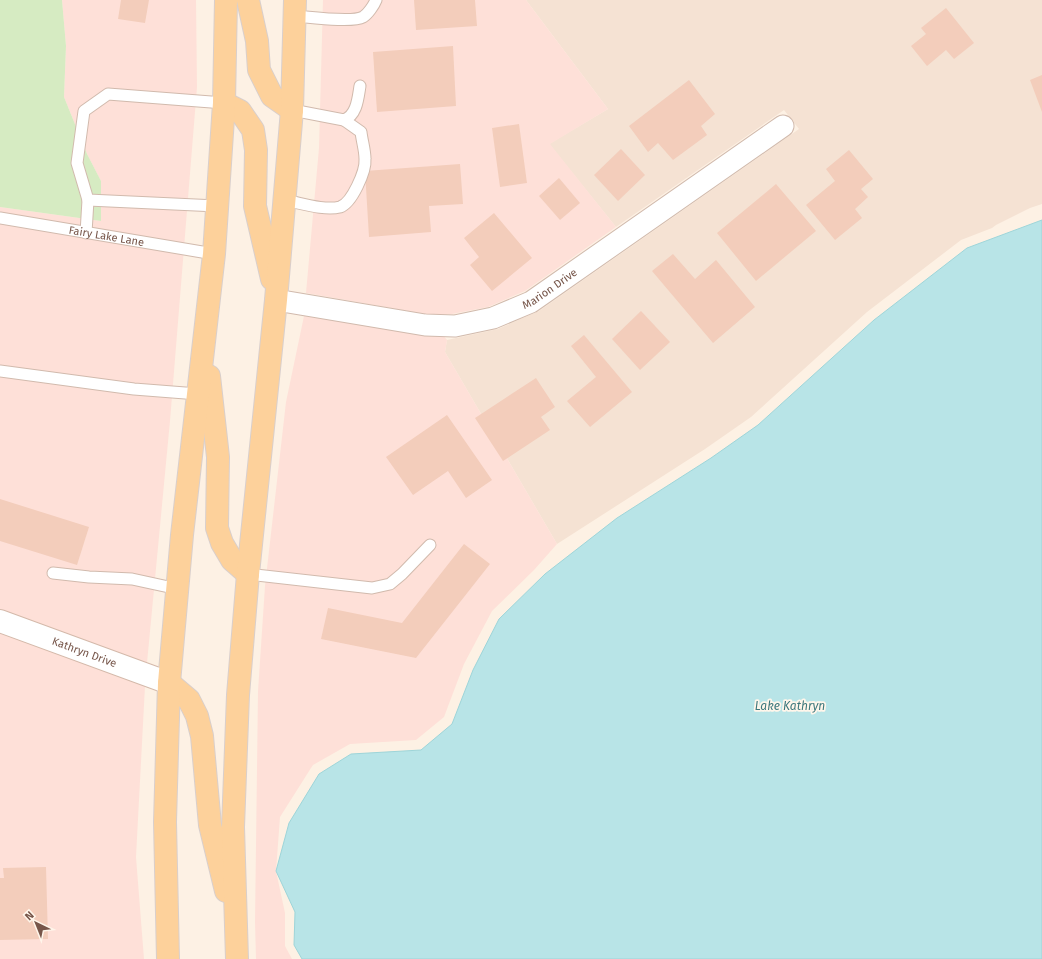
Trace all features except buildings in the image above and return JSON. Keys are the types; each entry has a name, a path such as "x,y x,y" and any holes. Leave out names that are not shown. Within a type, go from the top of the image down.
{"main road":[{"path":"168,959 165,822 169,683 198,394 214,254 224,102 226,0"},
{"path":"248,0 257,41 259,70 272,96 292,110"},
{"path":"237,959 234,812 238,695 248,574 276,300 292,110 295,8"},
{"path":"224,102 240,111 253,130 256,150 255,206 276,300"},
{"path":"205,337 218,457 217,528 222,543 232,560 248,574"},
{"path":"169,683 189,700 197,716 202,736 210,825 236,933"}],"street":[{"name":"Marion Drive","path":"276,300 426,325 455,326 493,318 531,302 782,126"},
{"name":"Kathryn Drive","path":"0,621 169,683"}],"lane":[{"path":"295,8 348,20 363,17 374,5 376,0"},
{"path":"344,120 348,118 356,106 360,86"},
{"path":"86,232 88,200 77,163 84,111 108,94 224,102"},
{"path":"284,200 328,208 341,206 350,199 360,181 365,161 361,132 344,120 292,110"},
{"path":"88,200 217,206"},
{"name":"Fairy Lake Lane","path":"0,218 214,254"},
{"path":"0,371 134,389 198,394"},
{"path":"248,574 372,588 390,584 402,574 430,545"},
{"path":"53,573 89,577 132,579 178,589"}],"shaded area":[{"path":"62,0 196,0 197,87 170,421 147,663 0,609 0,207 101,221 101,181 87,154 64,97 66,46"},
{"path":"323,0 526,0 608,109 550,144 616,227 525,291 488,307 452,314 425,314 306,293 319,148"},
{"path":"526,0 1042,0 1042,204 1030,208 992,228 961,240 867,312 751,417 705,449 557,544 445,352 447,340 498,329 539,311 799,129 784,110 616,227 549,144 608,109"},
{"path":"304,316 443,335 447,340 445,352 557,544 534,570 492,611 464,664 444,717 416,740 350,744 313,765 280,817 276,871 285,913 285,946 292,959 256,959 255,922 258,691 265,586 286,402"},
{"path":"0,633 145,686 136,857 144,959 0,959"}],"green space":[{"path":"0,0 62,0 66,46 64,97 87,154 101,181 101,221 0,207"}],"water":[{"name":"Lake Kathryn","path":"1042,220 1042,959 302,959 294,945 295,912 276,871 289,823 319,774 351,754 421,750 452,724 473,670 499,619 545,574 617,518 711,458 758,425 874,320 967,248"}]}
